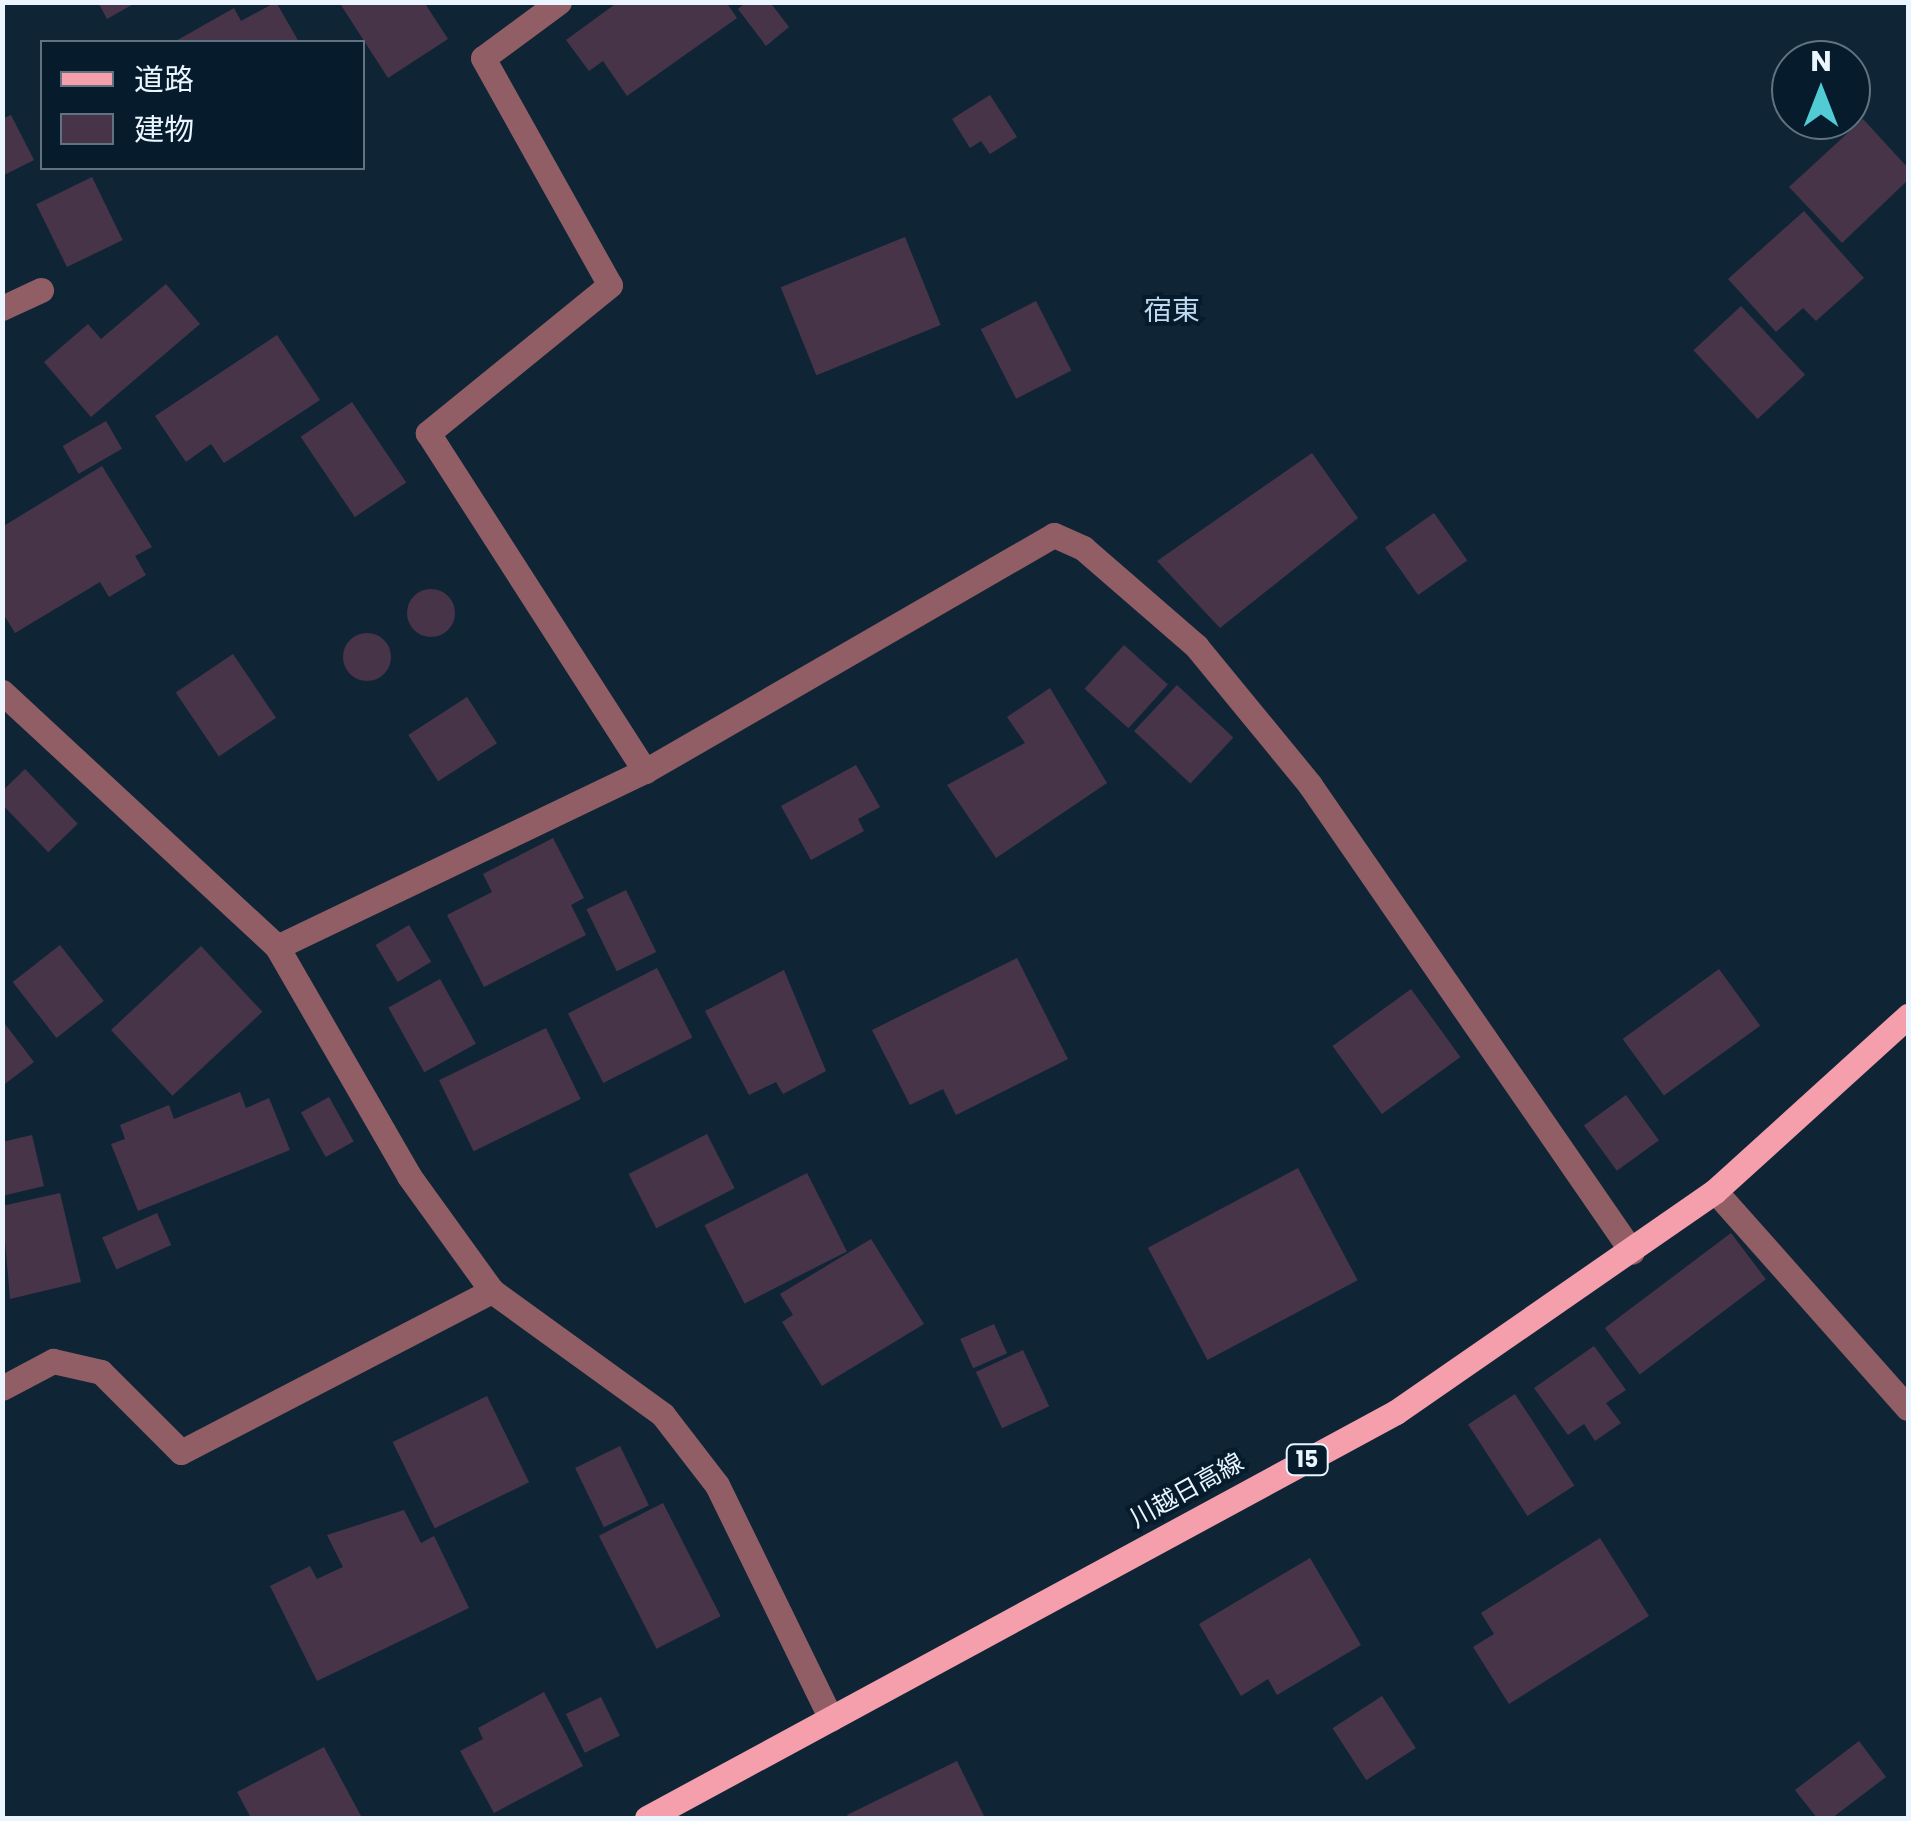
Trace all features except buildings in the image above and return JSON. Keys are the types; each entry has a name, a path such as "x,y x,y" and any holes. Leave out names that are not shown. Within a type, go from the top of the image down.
{"main road":[{"name":"川越日高線","path":"648,1818 1396,1412 1716,1191 1908,1016"}],"street":[{"path":"559,2 483,58 610,286 428,433 644,772"},
{"path":"2,308 40,290"},
{"path":"277,947 644,772 1054,535 1084,548 1196,646 1310,785 1632,1252"},
{"path":"2,692 277,947 409,1176 492,1291 663,1415 717,1485 830,1719"},
{"path":"1716,1191 1908,1408"},
{"path":"2,1388 53,1361 101,1372 182,1452 492,1291"}],"district":[{"name":"宿東","path":"1172,311"}]}
